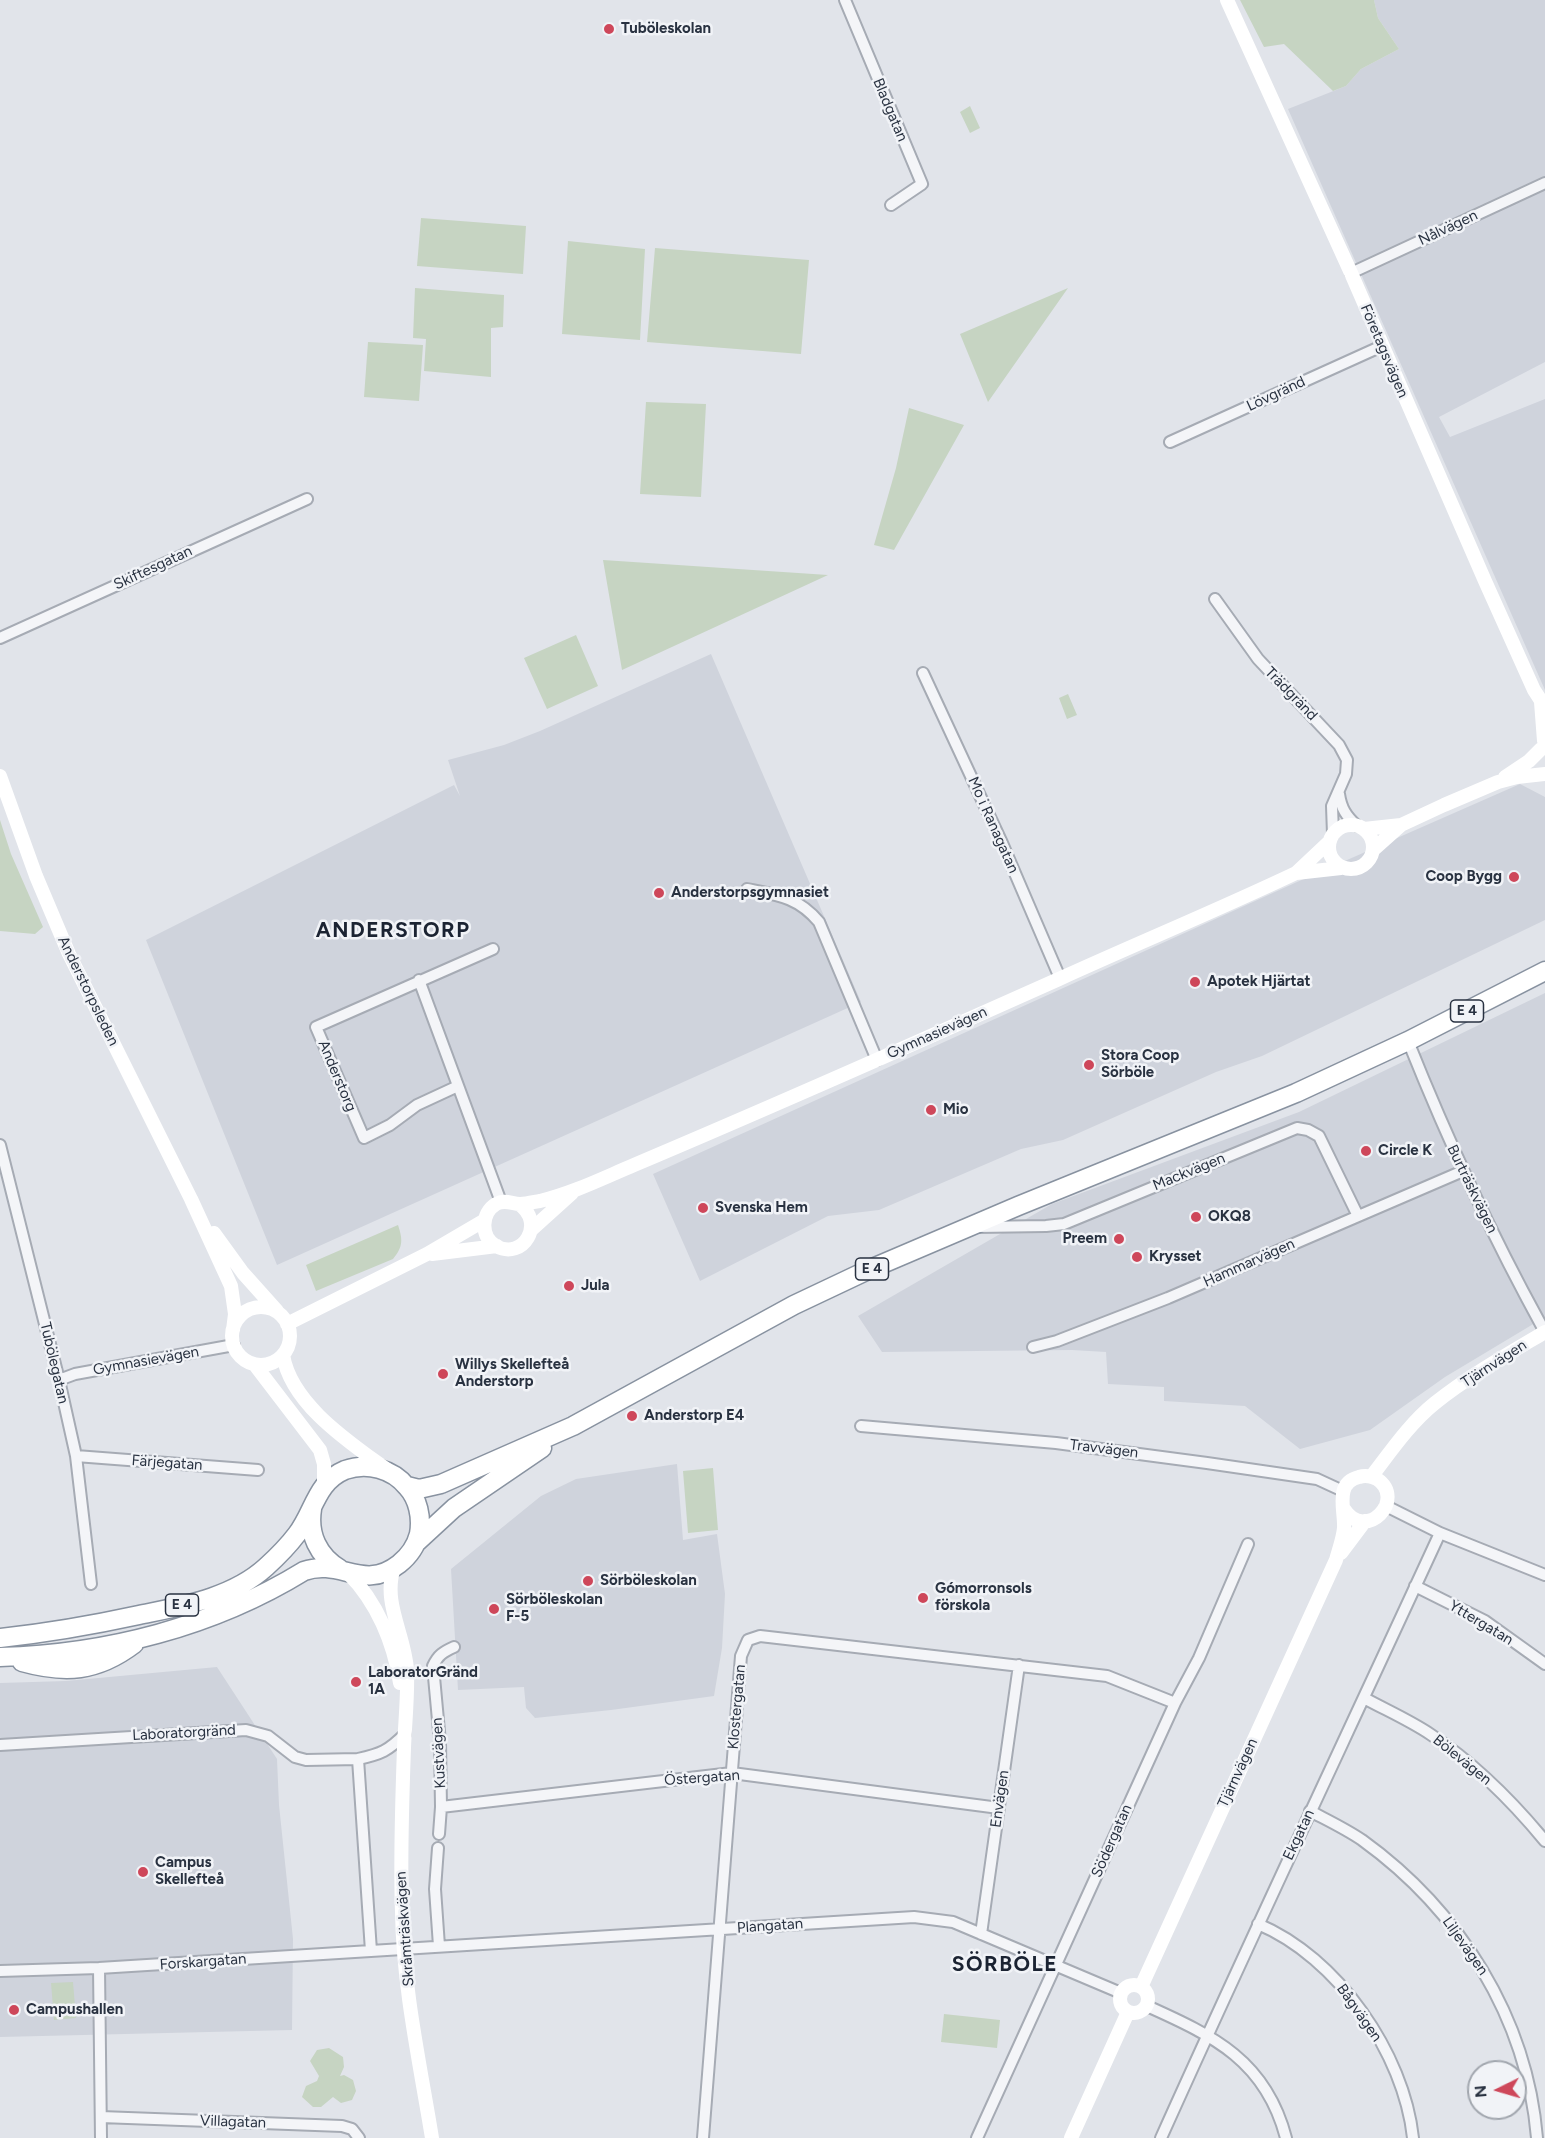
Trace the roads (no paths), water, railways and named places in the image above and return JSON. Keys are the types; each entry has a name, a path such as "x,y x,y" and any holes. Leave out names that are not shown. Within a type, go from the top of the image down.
{"highway":[{"name":"E 4","path":"407,1486 419,1489 441,1484 573,1426 794,1305 868,1270 1243,1116 1408,1041 1545,971"},
{"name":"E 4","path":"416,1543 454,1509 573,1426"},
{"path":"373,1467 392,1473 407,1486 413,1494 420,1514 420,1524 416,1543 409,1554 394,1568 366,1576 346,1572 323,1556 313,1535 311,1516 321,1490 338,1474 355,1468 373,1467"},
{"name":"E 4","path":"0,1638 99,1624 214,1597 247,1581 282,1552 299,1533 321,1490"},
{"name":"E 4","path":"3,1657 62,1670 83,1669 124,1652 144,1638 196,1623 238,1607 315,1567 329,1567 346,1572"}],"street":[{"name":"Bladgatan","path":"845,0 922,184 891,205"},
{"name":"Företagsvägen","path":"1227,0 1351,273 1485,581 1543,704 1545,764"},
{"name":"Nålvägen","path":"1351,273 1545,183"},
{"name":"Lövgränd","path":"1170,442 1382,346"},
{"name":"Skiftesgatan","path":"0,638 307,500"},
{"name":"Trädgränd","path":"1215,599 1252,652 1339,745 1347,760 1346,774 1332,806 1331,838"},
{"name":"Mo i Ranagatan","path":"923,673 1002,843 1060,978"},
{"path":"1498,782 1529,760 1544,743"},
{"path":"1373,850 1401,825 1498,782 1545,774"},
{"name":"Anderstorpsleden","path":"0,776 36,876 69,954 191,1199 231,1286 235,1314 233,1330"},
{"path":"1339,794 1340,805 1361,827 1372,841 1373,850 1369,861 1364,866 1350,870 1341,868 1330,856 1331,838 1343,826 1361,827 1401,825"},
{"name":"Gymnasievägen","path":"1296,873 1331,838"},
{"name":"Gymnasievägen","path":"519,1204 539,1201 576,1190 781,1103 1296,873 1341,868"},
{"path":"747,889 795,900 809,909 819,922 877,1060"},
{"name":"Anderstorg","path":"458,1086 417,1105 390,1125 364,1138 316,1027 493,948"},
{"path":"419,980 501,1202"},
{"name":"Burträskvägen","path":"1408,1041 1463,1171 1545,1332"},
{"name":"Mackvägen","path":"971,1227 1064,1224 1297,1128 1308,1130 1319,1136 1358,1216"},
{"name":"Tubölegatan","path":"0,1145 76,1456 91,1584"},
{"name":"Hammarvägen","path":"1033,1347 1057,1341 1168,1298 1463,1171"},
{"name":"Gymnasievägen","path":"531,1230 576,1190"},
{"name":"Anderstorpsleden","path":"191,1199 243,1273 285,1321"},
{"path":"428,1254 497,1246 509,1249 521,1245 529,1236 531,1218 519,1204 501,1202 490,1209 485,1220 485,1232 497,1246"},
{"path":"285,1321 428,1254 485,1220"},
{"path":"255,1365 273,1363 283,1355 290,1338 285,1321 272,1309 255,1308 239,1317 233,1330 234,1345 242,1358 255,1365 320,1450 324,1464 321,1490"},
{"name":"Tjärnvägen","path":"1371,1477 1412,1426 1434,1404 1545,1332"},
{"name":"Gymnasievägen","path":"59,1380 75,1374 234,1345"},
{"path":"283,1355 289,1376 313,1409 342,1436 392,1473"},
{"name":"Travvägen","path":"861,1426 1056,1443 1207,1463 1317,1479 1343,1491"},
{"name":"Färjegatan","path":"76,1456 258,1470"},
{"path":"1363,1476 1371,1477 1384,1487 1387,1494 1386,1506 1379,1516 1365,1521 1353,1518 1344,1509 1343,1491 1353,1479 1363,1476"},
{"path":"1386,1506 1440,1533 1545,1575"},
{"name":"Tjärnvägen","path":"1141,1987 1336,1560 1344,1527 1344,1509"},
{"name":"Tjärnvägen","path":"1336,1560 1365,1521"},
{"name":"Ekgatan","path":"1161,2138 1440,1533"},
{"name":"Södergatan","path":"977,2138 1175,1703 1199,1658 1248,1544"},
{"name":"Skråmträskvägen","path":"394,1568 389,1588 390,1597 405,1654 407,1671 401,1839 402,1915 417,2047 432,2138"},
{"name":"Skråmträskvägen","path":"346,1572 369,1598 390,1642 399,1678 405,1718"},
{"name":"Yttergatan","path":"1415,1586 1485,1621 1545,1664"},
{"name":"Klostergatan","path":"703,2138 741,1656 748,1640 760,1636 1107,1676 1175,1703"},
{"name":"Kustvägen","path":"439,1834 440,1742 433,1666 442,1652 454,1647"},
{"name":"Envägen","path":"981,1934 1019,1665"},
{"name":"Bölevägen","path":"1364,1698 1430,1734 1473,1767 1545,1841"},
{"name":"Laboratorgränd","path":"0,1745 246,1730 268,1736 295,1757 306,1760 358,1759 380,1755 389,1750 405,1734"},
{"path":"358,1759 371,1951"},
{"name":"Östergatan","path":"441,1807 732,1773 999,1808"},
{"name":"Liljevägen","path":"1310,1811 1361,1839 1404,1874 1432,1900 1458,1932 1484,1971 1503,2008 1524,2068 1537,2138"},
{"path":"438,1848 435,1889 439,1946"},
{"name":"Plangatan","path":"405,1948 914,1917 953,1922 1121,1993"},
{"name":"Bågvägen","path":"1258,1924 1278,1932 1298,1945 1324,1967 1347,1992 1370,2025 1393,2067 1406,2104 1413,2138"},
{"name":"Forskargatan","path":"0,1971 99,1968 405,1948"},
{"path":"99,1968 101,2138"},
{"path":"1133,1985 1141,1987 1146,1992 1147,2006 1142,2012 1135,2014 1128,2012 1122,2007 1121,1993 1133,1985"},
{"path":"1147,2006 1208,2035 1223,2044 1245,2063 1275,2108 1286,2138"},
{"path":"1071,2138 1128,2012"},
{"name":"Villagatan","path":"101,2117 342,2126 352,2129 359,2138"}],"place":[{"name":"Tuböleskolan","path":"609,29"},
{"name":"Coop Bygg","path":"1514,877"},
{"name":"Anderstorpsgymnasiet","path":"659,893"},
{"name":"Apotek Hjärtat","path":"1195,982"},
{"name":"Stora Coop Sörböle","path":"1089,1065"},
{"name":"Mio","path":"931,1110"},
{"name":"Circle K","path":"1366,1151"},
{"name":"Svenska Hem","path":"703,1208"},
{"name":"OKQ8","path":"1196,1217"},
{"name":"Preem","path":"1119,1239"},
{"name":"Krysset","path":"1137,1257"},
{"name":"Jula","path":"569,1286"},
{"name":"Willys Skellefteå Anderstorp","path":"443,1374"},
{"name":"Anderstorp E4","path":"632,1416"},
{"name":"Sörböleskolan","path":"588,1581"},
{"name":"Gómorronsols förskola","path":"923,1598"},
{"name":"Sörböleskolan F-5","path":"494,1609"},
{"name":"LaboratorGränd 1A","path":"356,1682"},
{"name":"Campus Skellefteå","path":"143,1872"},
{"name":"Campushallen","path":"14,2010"}],"district":[{"name":"ANDERSTORP","path":"393,931"},
{"name":"SÖRBÖLE","path":"1005,1965"}]}
